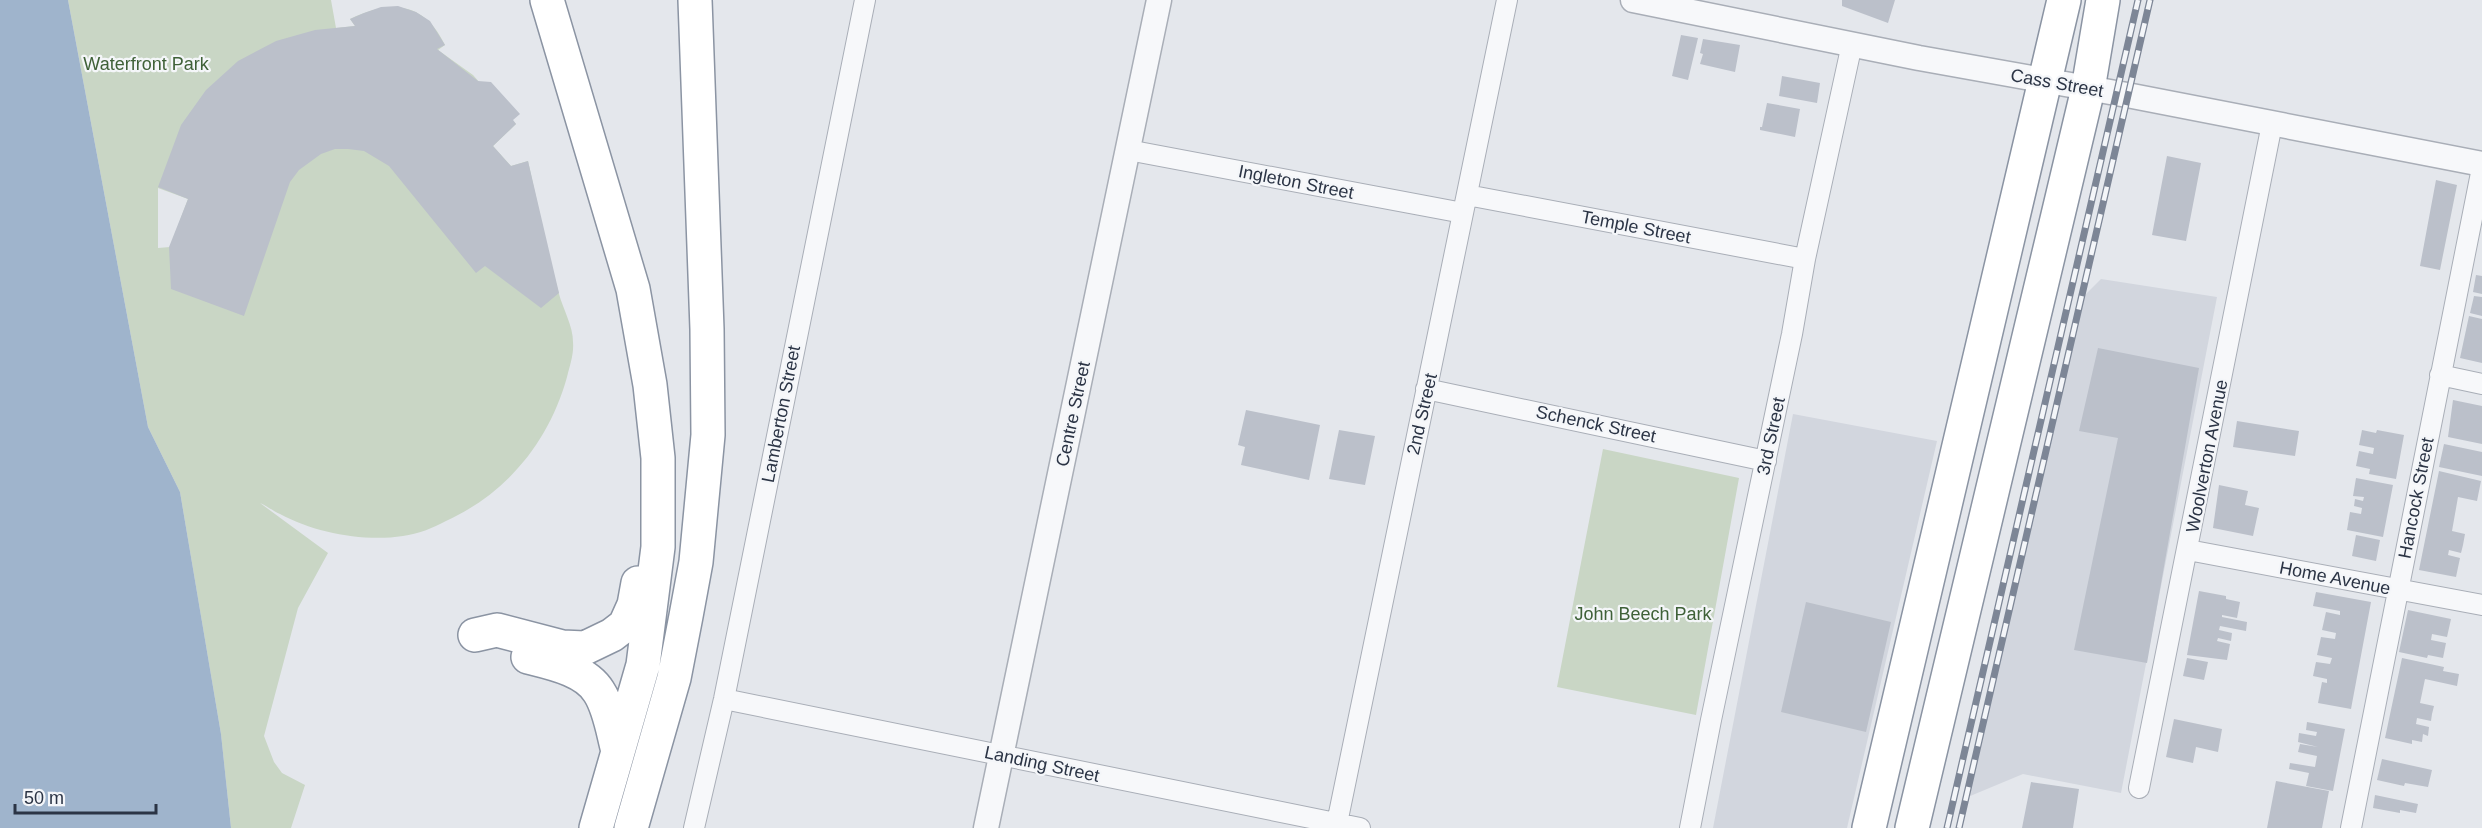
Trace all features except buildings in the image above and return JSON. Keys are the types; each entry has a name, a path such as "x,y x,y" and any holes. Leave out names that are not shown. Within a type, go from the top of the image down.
{"highway":[{"path":"547,0 633,289 650,385 658,458 658,547 643,665 596,828"},
{"path":"631,828 674,678 696,562 708,435 707,328 695,0"},
{"path":"1869,828 2064,0"},
{"path":"1912,828 2088,89 2103,0"},
{"path":"618,751 600,692 588,680 571,670 491,648 475,635 497,630 562,646 585,648 598,643 625,625 634,605 640,564 644,504 658,458"}],"street":[{"name":"Lamberton Street","path":"694,828 724,699 865,0"},
{"name":"Centre Street","path":"986,828 1159,0"},
{"name":"2nd Street","path":"1336,826 1507,0"},
{"name":"Cass Street","path":"1633,0 2482,166"},
{"name":"3rd Street","path":"1690,828 1805,259 1852,44"},
{"name":"Woolverton Avenue","path":"2139,788 2272,124"},
{"name":"Ingleton Street","path":"1128,150 1465,204"},
{"name":"Hancock Street","path":"2351,828 2482,166"},
{"name":"Temple Street","path":"1465,204 1805,259"},
{"path":"2440,375 2482,384"},
{"name":"Schenck Street","path":"1426,389 1766,461"},
{"name":"Home Avenue","path":"2188,550 2482,605"},
{"name":"Landing Street","path":"724,699 1336,826 1360,828"}],"shaded area":[{"path":"2101,279 2217,297 2121,793 2023,774 1963,799 2078,302"},
{"path":"1793,414 1937,441 1847,828 1713,828"}],"green space":[{"name":"Waterfront Park","path":"68,0 331,0 336,28 355,26 350,19 379,9 405,8 416,12 437,30 445,45 438,50 473,75 516,124 493,146 511,166 528,161 555,277 571,330 572,355 559,401 537,444 523,463 488,496 436,526 403,536 356,537 308,526 260,503 328,553 298,608 264,736 274,762 282,773 305,785 291,828 231,828 221,734 180,492 148,427","holes":["158,188 188,199 170,247 158,248"]},
{"name":"John Beech Park","path":"1603,449 1739,478 1696,715 1557,687"}],"water":[{"path":"0,0 68,0 148,427 180,492 221,734 231,828 0,828"}],"railway":[{"path":"1947,828 2138,0"},
{"path":"1959,828 2150,0"}]}
